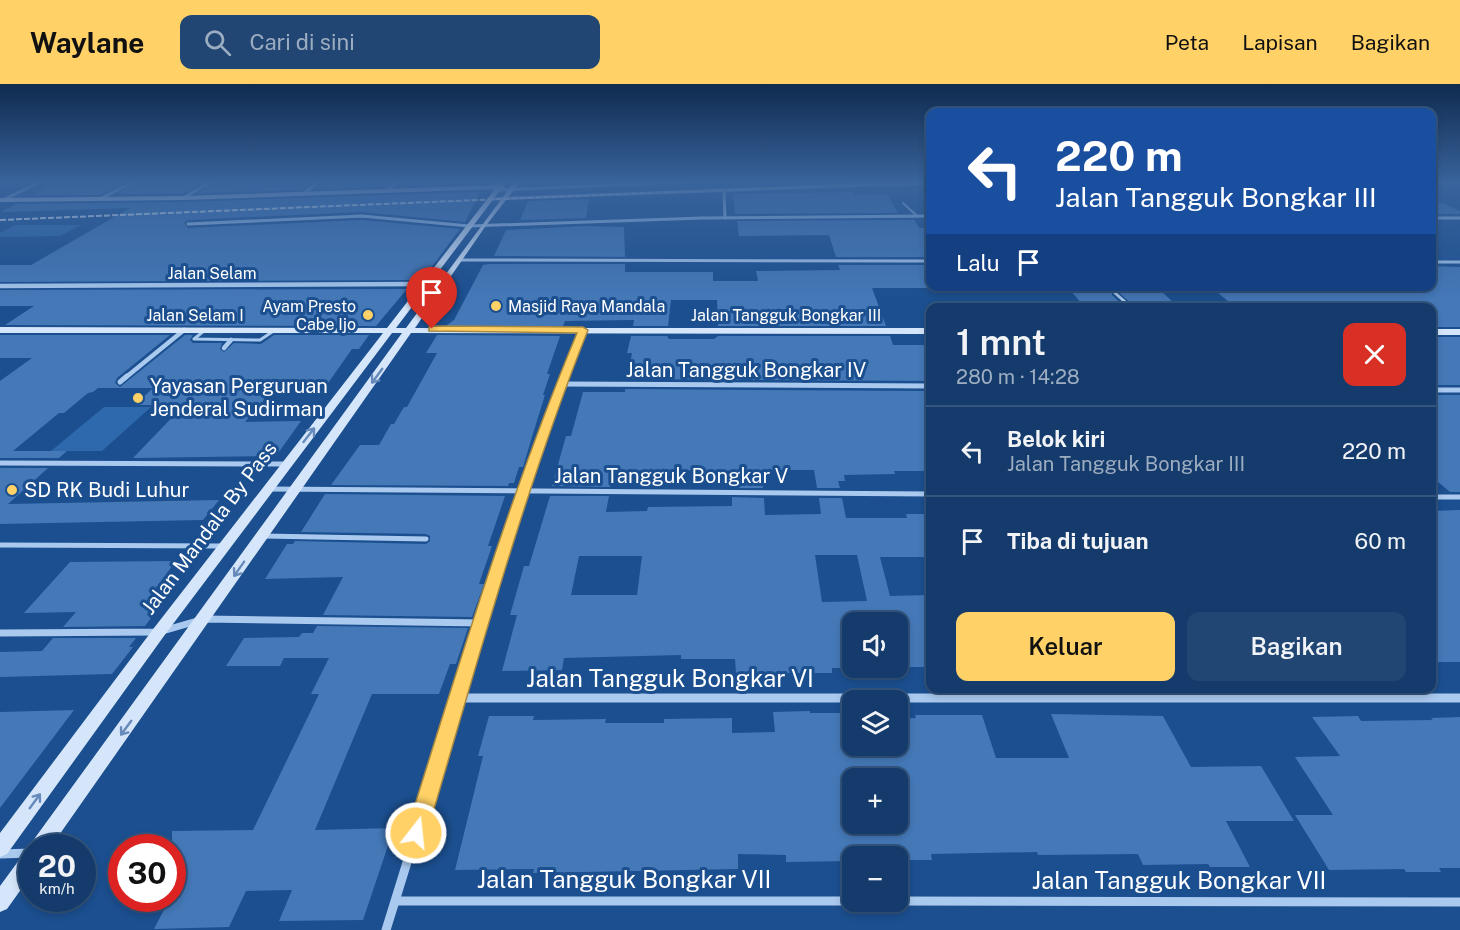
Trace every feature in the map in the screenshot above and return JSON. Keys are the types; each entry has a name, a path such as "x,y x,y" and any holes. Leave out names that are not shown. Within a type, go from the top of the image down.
{"street":[{"path":"188,224 243,221"},
{"path":"421,221 483,226 620,221"},
{"name":"Jalan Mandala By Pass","path":"0,848 159,632 473,221"},
{"path":"49,834 487,221"},
{"path":"459,260 926,261"},
{"path":"1436,262 1460,262"},
{"name":"Jalan Selam","path":"0,286 425,284"},
{"name":"Jalan Tangguk Bongkar III","path":"390,329 926,331"},
{"name":"Jalan Selam I","path":"0,330 390,329"},
{"path":"120,382 184,330"},
{"path":"386,930 456,698 523,492 561,384 583,330"},
{"path":"1436,332 1460,332"},
{"path":"224,348 231,340"},
{"name":"Jalan Tangguk Bongkar IV","path":"561,384 926,386"},
{"path":"1436,390 1460,390"},
{"path":"0,463 286,464"},
{"name":"Jalan Tangguk Bongkar V","path":"268,489 926,494"},
{"path":"1436,497 1460,497"},
{"path":"0,633 159,632 204,619 482,623"},
{"name":"Jalan Tangguk Bongkar VI","path":"456,698 1460,698"},
{"path":"0,854 18,854"},
{"path":"0,902 18,877"},
{"name":"Jalan Tangguk Bongkar VII","path":"396,901 842,901"},
{"name":"Jalan Tangguk Bongkar VII","path":"908,902 1460,902"}],"lane":[{"path":"1115,293 1126,303"},
{"path":"205,330 194,339 262,340 275,330"},
{"path":"263,536 426,539"},
{"path":"0,546 224,546"}],"shaded area":[{"path":"14,225 81,225 60,236 0,237 0,233"},
{"path":"104,407 151,407 102,451 51,451"}],"building":[{"path":"107,221 186,221 184,223 188,228 378,221 460,229 428,272 424,272 419,280 0,282 0,265 31,265"},
{"path":"737,221 915,221 919,228 926,228 926,257 836,257 829,235 739,236"},
{"path":"585,226 624,227 625,257 494,256 506,230"},
{"path":"625,264 625,272 713,272 713,281 758,281 756,271 840,270 838,265 926,265 926,288 872,288 886,326 718,326 717,300 671,300 668,326 633,326 634,320 565,321 563,326 446,326 454,320 483,265"},
{"path":"1436,266 1460,267 1460,327 1436,327 1436,303 1230,303 1216,291 1436,291"},
{"path":"407,289 376,326 5,325 34,306 0,306 0,290"},
{"path":"1071,291 1112,291 1112,295 1121,303 1081,303"},
{"path":"1117,291 1161,291 1174,303 1130,303"},
{"path":"0,335 170,335 117,378 115,383 120,387 185,335 193,335 190,340 193,343 222,343 220,349 224,352 234,343 261,344 274,335 369,335 359,349 352,349 326,386 275,387 245,422 301,421 276,456 133,458 184,405 135,405 153,388 98,388 88,393 64,413 59,413 13,451 67,451 59,458 0,458 0,381 32,358 0,358"},
{"path":"437,335 560,336 547,374 550,374 543,395 545,395 523,467 519,467 514,483 509,483 508,486 331,485 360,445 379,445 391,424 394,424 404,407 407,407 437,353 426,353"},
{"path":"631,336 714,339 718,336 890,336 893,345 926,345 926,381 627,379 632,353 627,353"},
{"path":"1436,337 1460,337 1460,385 1436,385"},
{"path":"625,389 926,391 926,471 844,475 845,481 838,481 840,488 817,488 814,470 771,470 772,475 762,475 763,488 732,488 731,471 654,470 613,471 610,487 552,486 566,436 571,436 583,392 625,392"},
{"path":"1436,395 1460,395 1460,492 1450,492 1436,480"},
{"name":"SD RK Budi Luhur","path":"0,468 48,468 8,504 219,500 203,520 0,524"},
{"path":"325,494 505,496 488,546 492,546 479,584 484,584 472,617 323,615 343,577 265,579 287,544 293,544 295,541 426,544 430,541 430,536 426,534 301,532"},
{"path":"550,496 609,496 606,512 647,511 648,507 732,506 732,497 764,498 765,515 821,514 819,498 842,498 846,518 907,518 906,514 926,514 926,557 880,557 890,596 926,595 926,667 908,667 908,612 842,612 842,668 832,668 832,673 736,673 735,659 681,659 681,655 564,658 562,670 502,671 517,615 510,615 524,566 529,566","holes":["815,555 857,555 867,601 822,602","579,556 642,556 637,595 571,595"]},
{"path":"1460,510 1460,662 1436,662 1436,511"},
{"path":"176,561 149,597 167,596 145,626 63,627 76,612 24,613 70,562"},
{"path":"317,626 468,628 456,664 450,664 439,694 372,694 315,830 394,828 363,920 279,921 292,890 246,891 229,927 154,929 163,912 186,912 186,834 172,834 172,831 253,830 319,694 311,694 329,658 284,658 280,666 226,666 244,638 299,637 302,633 313,633"},
{"path":"53,638 136,638 129,647 133,647 112,674 0,677 0,652 42,651"},
{"path":"74,710 0,808 0,712"},
{"path":"773,712 842,713 842,756 908,756 908,718 916,718 915,715 982,715 996,758 1069,758 1051,714 1163,716 1191,767 1261,766 1294,821 1226,821 1250,867 1210,867 1208,864 1143,865 1138,854 1038,855 1037,852 931,854 932,860 908,860 908,846 842,846 842,861 786,862 786,855 738,854 738,869 533,873 534,869 455,870 483,756 478,756 489,716 534,716 533,720 606,719 605,723 664,723 664,719 732,718 732,733 775,732"},
{"path":"1358,716 1361,721 1433,720 1431,718 1460,717 1460,868 1439,868 1441,872 1406,872 1404,869 1329,870 1295,815 1333,815 1295,757 1340,756 1312,717"}],"place":[{"name":"Masjid Raya Mandala","path":"496,306"},
{"name":"Ayam Presto Cabe Ijo","path":"368,315"},
{"name":"Yayasan Perguruan Jenderal Sudirman","path":"138,398"},
{"name":"SD RK Budi Luhur","path":"12,490"}],"route":[{"path":"416,833 506,541 561,384 583,330 432,329"}]}
